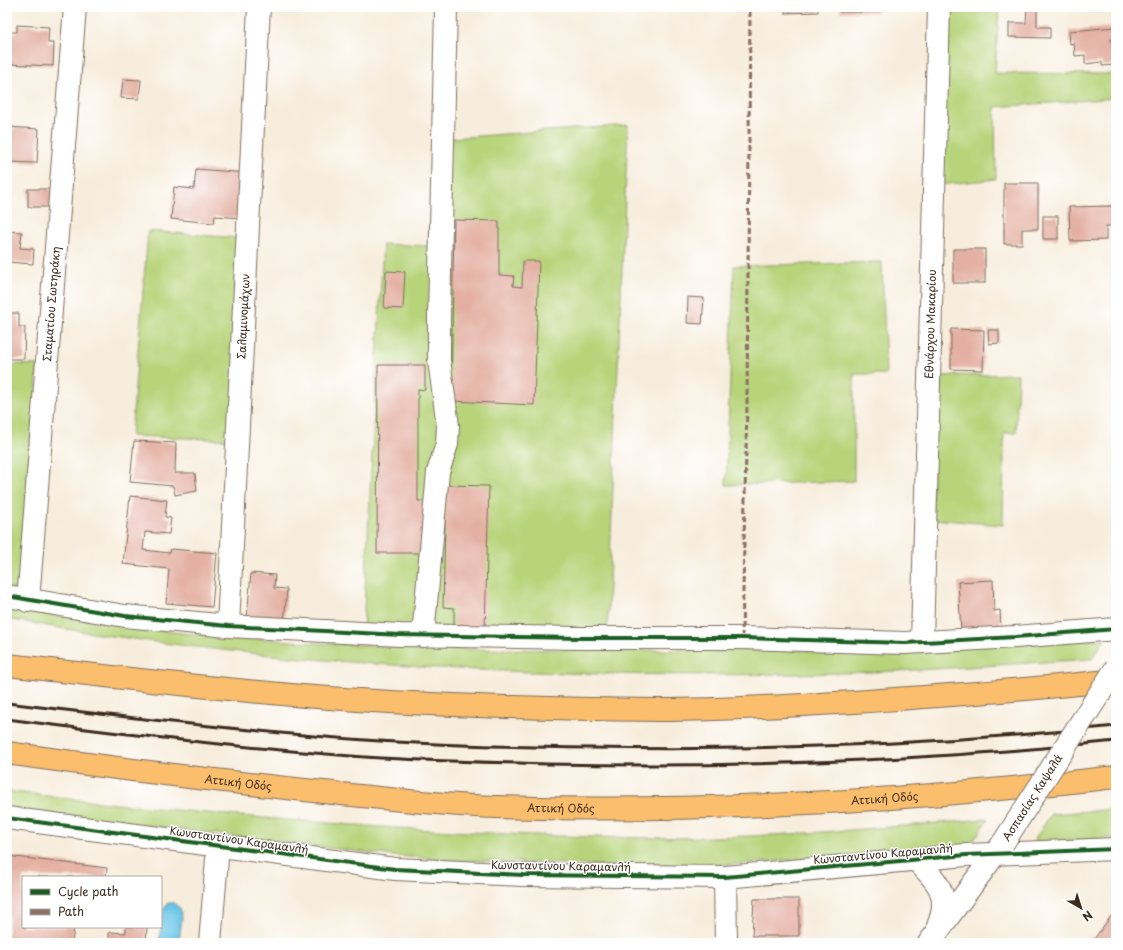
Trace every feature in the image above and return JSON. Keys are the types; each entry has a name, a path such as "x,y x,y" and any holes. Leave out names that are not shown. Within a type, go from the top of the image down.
{"highway":[{"path":"7,651 87,674"},
{"path":"7,665 208,688 331,698 493,707 662,710 784,706 917,698 1028,690 1116,680"},
{"name":"Αττική Οδός","path":"12,754 237,783 494,807 673,809 789,804 1015,788 1116,777"}],"street":[{"name":"Σταματίου Σωτηράκη","path":"17,599 75,7"},
{"name":"Σαλαμινομάχων","path":"228,626 259,7"},
{"path":"423,636 438,472 447,444 448,426 439,360 446,7"},
{"name":"Εθνάρχου Μακαρίου","path":"922,642 939,7"},
{"path":"17,599 125,616 228,626 319,632 423,636 742,638 871,643 1015,637 1116,629"},
{"name":"Ασπασίας Καψαλά","path":"937,940 999,848 1116,668"},
{"name":"Κωνσταντίνου Καραμανλή","path":"7,818 218,847 395,868 460,873 577,876 725,877 917,860 999,848 1116,849"},
{"path":"210,943 218,847"},
{"path":"917,860 935,879 943,894 943,914 937,940"},
{"path":"725,877 726,943"}],"green space":[{"path":"944,7 999,7 995,73 1116,74 1116,98 995,107 996,179 940,185"},
{"path":"628,125 607,632 363,631 383,244 429,246 438,139"},
{"path":"148,231 252,239 236,440 131,436"},
{"path":"882,262 886,374 854,374 854,481 726,485 734,266"},
{"path":"7,364 38,365 20,590 7,587"},
{"path":"1018,374 1016,433 1004,433 1003,525 932,519 935,376"},
{"path":"7,609 182,633 315,643 445,649 841,651 1105,639 1092,659 935,669 736,675 527,672 422,667 214,649 110,636 7,619"},
{"path":"7,791 152,808 299,821 396,828 596,837 677,838 751,836 852,830 988,819 970,846 726,865 617,866 395,856 7,808"},
{"path":"1116,809 1116,838 1033,842 1051,814"}],"water":[{"path":"168,903 174,903 180,908 182,917 179,941 177,943 160,943 159,941 164,908"}],"building":[{"path":"785,7 818,7 818,12 785,13"},
{"path":"840,7 878,7 878,12 840,12"},
{"path":"1027,7 1037,7 1037,27 1050,27 1050,38 1009,37 1009,23 1026,23"},
{"path":"17,25 49,27 48,43 54,43 53,66 7,64 8,32 17,32"},
{"path":"1116,27 1116,39 1111,39 1112,48 1116,48 1116,65 1102,66 1102,62 1085,64 1085,55 1075,56 1074,43 1070,44 1069,31"},
{"path":"123,79 141,80 139,99 121,98"},
{"path":"7,127 39,129 37,163 7,162"},
{"path":"196,169 247,173 242,218 215,216 214,223 171,219 174,187 194,189"},
{"path":"1004,183 1038,183 1038,229 1022,229 1022,244 1004,244"},
{"path":"28,189 53,189 53,207 28,207"},
{"path":"1113,206 1114,226 1106,226 1106,240 1070,241 1069,207"},
{"path":"1043,216 1058,216 1058,239 1043,239"},
{"path":"454,220 499,221 499,275 514,276 513,286 522,287 523,261 539,261 534,405 451,401"},
{"path":"7,231 22,232 20,248 34,249 33,264 7,262"},
{"path":"953,249 985,249 985,283 953,283"},
{"path":"386,271 405,272 403,309 384,308"},
{"path":"688,297 704,298 702,324 687,323"},
{"path":"7,313 19,313 19,327 25,327 24,359 7,359"},
{"path":"951,329 984,330 983,370 951,369"},
{"path":"988,330 999,330 999,343 989,344"},
{"path":"378,365 425,365 425,390 418,389 418,501 426,501 425,553 377,553"},
{"path":"134,441 176,443 175,473 195,473 197,491 175,495 173,486 130,482"},
{"path":"446,485 489,486 485,629 454,629 454,608 443,607"},
{"path":"130,496 167,500 165,517 171,518 169,534 145,532 143,550 170,553 171,549 217,553 212,607 166,603 169,569 123,564"},
{"path":"251,573 275,575 274,588 287,589 284,622 247,618"},
{"path":"993,580 994,611 1000,610 1001,627 961,630 958,582"},
{"path":"7,856 107,868 106,876 22,876 22,928 74,928 72,943 7,943 9,916 7,916 7,891 10,877 7,877"},
{"path":"754,899 799,899 799,936 752,936"},
{"path":"1112,915 1116,918 1116,943 1091,943"},
{"path":"126,928 147,928 146,943 109,943 109,932 126,933"}],"railway":[{"path":"7,703 179,723 351,739 411,743 532,747 658,749 854,745 920,742 1116,726"},
{"path":"7,719 265,749 400,759 547,764 689,765 832,762 974,754 1116,741"}],"marked path":[{"path":"742,638 747,403 750,7"}],"cycle path":[{"path":"7,596 125,616 228,626 400,635 581,638 742,638 905,643 1015,637 1116,629"},
{"path":"7,818 395,869 523,875 725,877 966,855 1116,849"}]}
